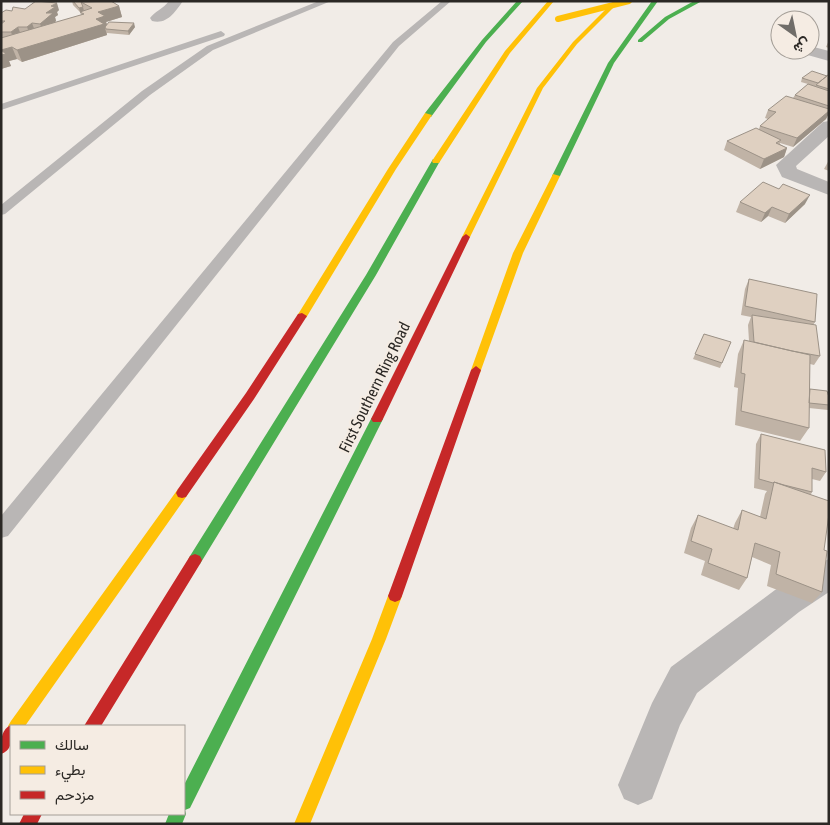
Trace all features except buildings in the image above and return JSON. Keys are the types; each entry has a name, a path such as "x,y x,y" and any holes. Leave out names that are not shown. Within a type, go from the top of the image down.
{"highway":[{"path":"17,725 58,671 282,348 360,217 421,123 478,48 520,1"},
{"path":"93,725 365,284 442,150 507,52 551,1"},
{"name":"First Southern Ring Road","path":"185,800 540,88 606,6 617,1"},
{"path":"507,52 558,18 629,1"},
{"path":"302,824 378,640 518,252 611,63 655,1"},
{"path":"611,63 628,52 653,27 668,16 699,1"},
{"path":"1,746 10,734"}],"street":[{"path":"157,18 166,14 176,1"},
{"path":"829,126 786,165 788,173 829,189"},
{"path":"638,785 665,716 684,680 787,601 829,574"}],"lane":[{"path":"1,107 321,1"},
{"path":"1,211 146,93 210,48 327,1"},
{"path":"1,530 396,44 447,1"}],"traffic: fast":[{"path":"428,115 484,41 520,1"},
{"path":"556,176 611,63 655,1"},
{"path":"640,41 667,18 699,1"},
{"path":"195,560 371,275 436,161"},
{"path":"185,800 377,419"},
{"path":"173,824 178,815"}],"traffic: slow":[{"path":"436,161 507,52 551,1"},
{"path":"466,237 540,88 575,43 617,1"},
{"path":"558,19 629,1"},
{"path":"302,316 392,169 428,115"},
{"path":"476,370 518,253 556,176"},
{"path":"17,725 182,493"},
{"path":"302,824 395,596"}],"traffic: jam":[{"path":"377,419 466,237"},
{"path":"182,493 250,396 302,316"},
{"path":"395,596 476,370"},
{"path":"93,725 195,560"},
{"path":"1,746 10,734"},
{"path":"27,824 33,815"}]}
